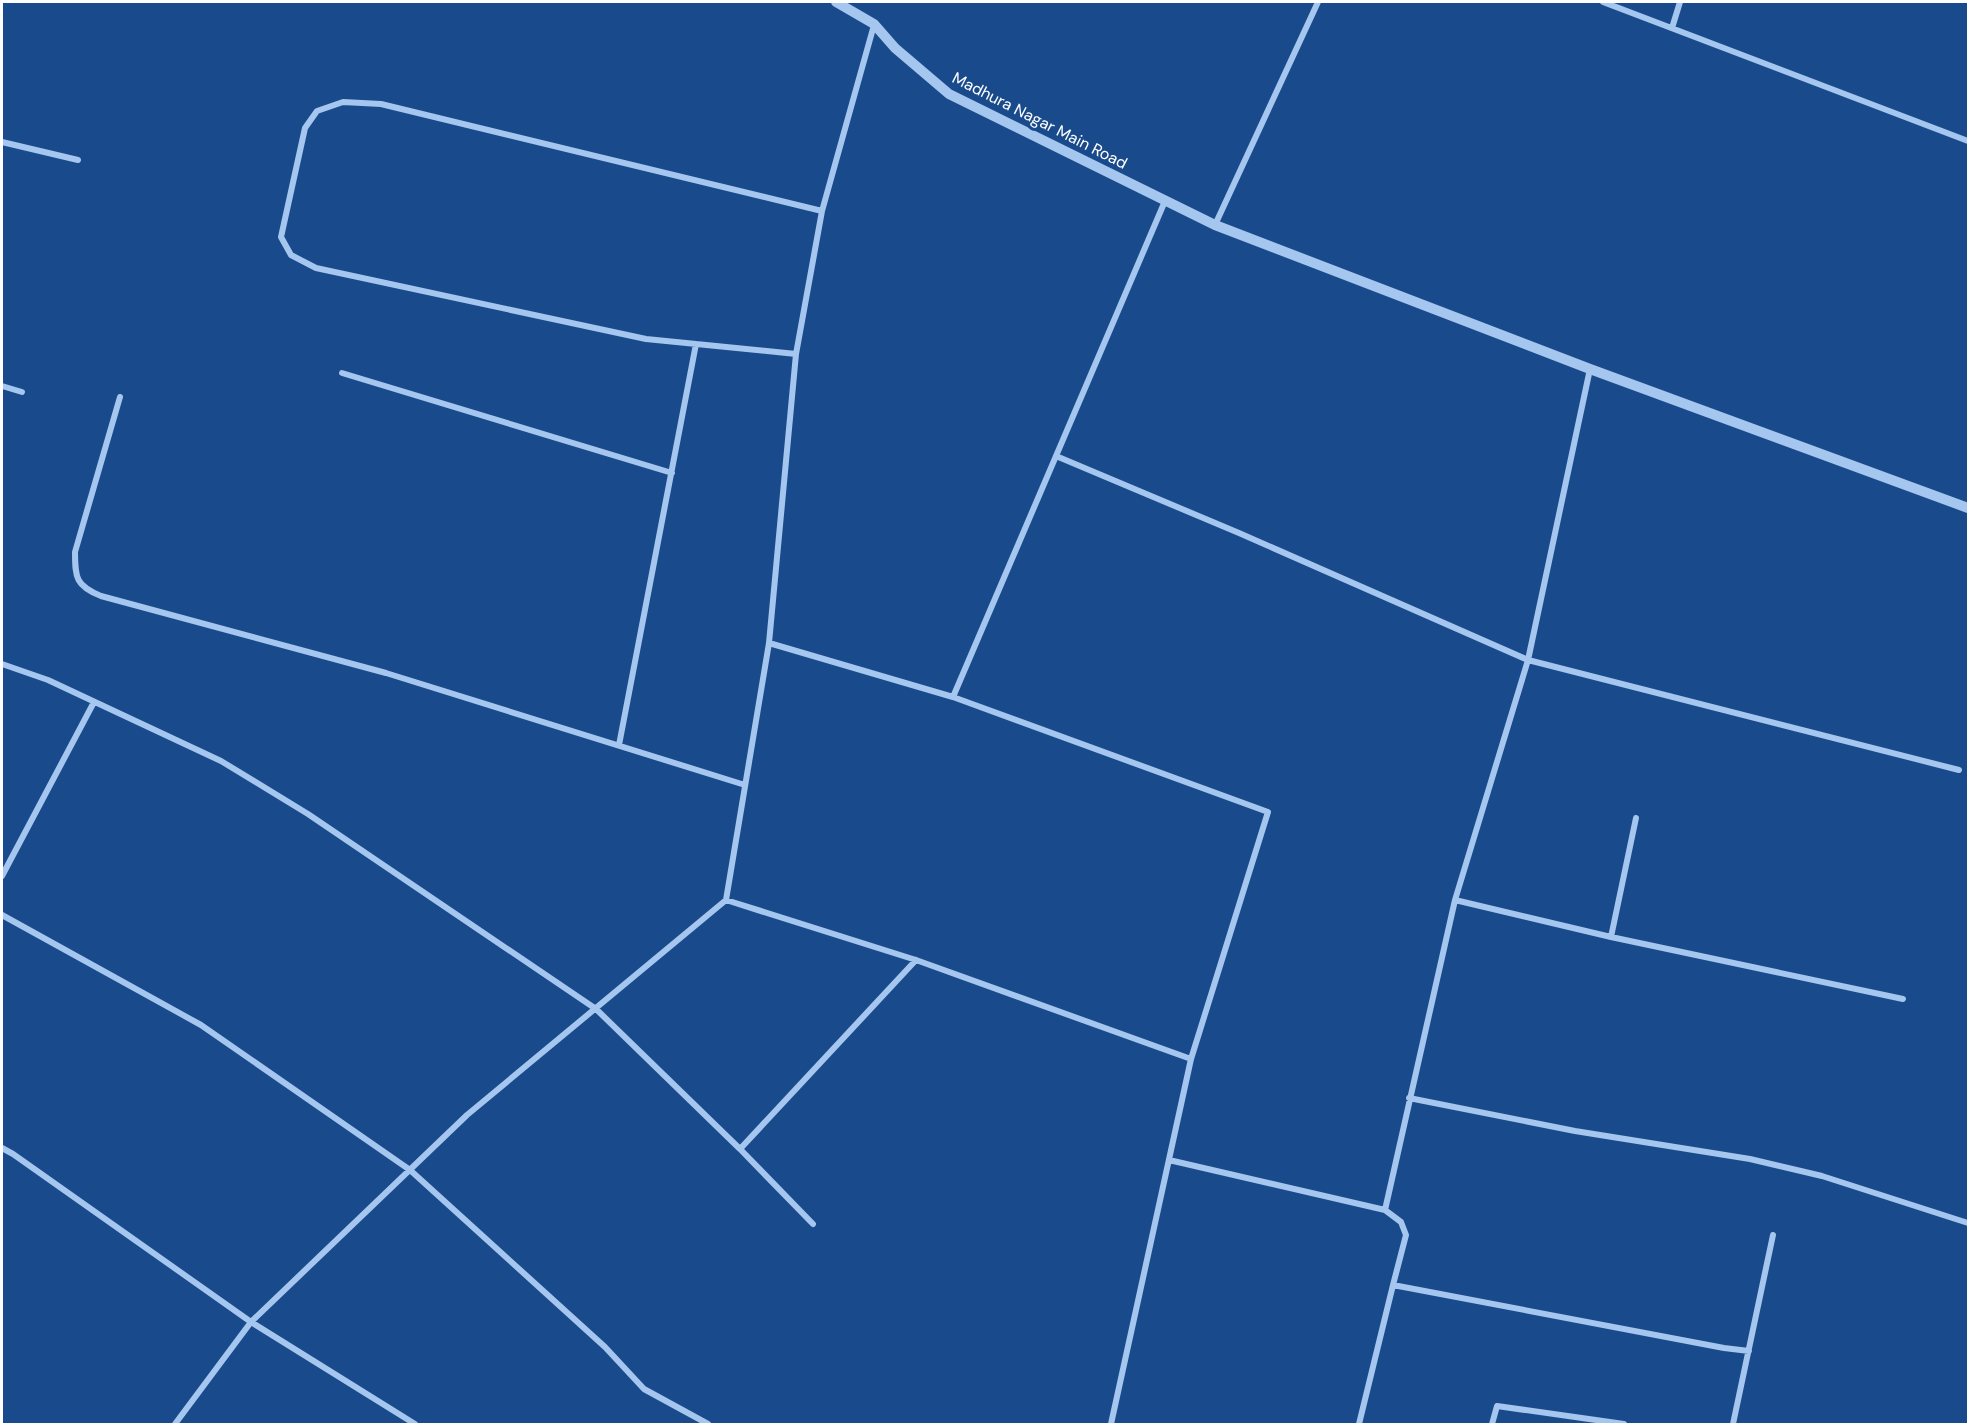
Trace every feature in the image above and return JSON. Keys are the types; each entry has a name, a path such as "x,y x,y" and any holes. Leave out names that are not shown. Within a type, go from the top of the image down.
{"street":[{"name":"Madhura Nagar Main Road","path":"836,2 874,24 895,48 949,94 1215,225 1590,369 1968,508"},
{"path":"1215,225 1318,2"},
{"path":"1603,2 1968,141"},
{"path":"1672,28 1680,2"},
{"path":"175,1425 251,1322 467,1115 726,900 769,643 796,354 822,211 874,24"},
{"path":"796,354 646,339 316,268 291,255 281,237 305,128 317,111 343,102 381,104 822,211"},
{"path":"2,142 78,160"},
{"path":"953,697 1165,201"},
{"path":"619,745 696,344"},
{"path":"1385,1210 1408,1098 1455,900 1527,660 1590,369"},
{"path":"342,373 672,473"},
{"path":"2,386 22,392"},
{"path":"120,397 75,552 75,574 86,590 386,673 746,785"},
{"path":"1056,456 1239,533 1527,660 1959,770"},
{"path":"769,643 953,697 1268,812 1191,1059 1111,1425"},
{"path":"2,664 48,680 231,767 308,814 596,1009 740,1149 813,1224"},
{"path":"2,876 94,702"},
{"path":"1611,937 1636,818"},
{"path":"726,900 915,960 1191,1059"},
{"path":"1455,900 1611,937 1903,999"},
{"path":"2,915 201,1025 410,1170 605,1347 644,1389 708,1425"},
{"path":"740,1149 915,960"},
{"path":"1408,1098 1575,1131 1750,1159 1822,1176 1968,1223"},
{"path":"2,1148 251,1322 415,1425"},
{"path":"1169,1160 1385,1210 1401,1222 1406,1235 1359,1425"},
{"path":"1733,1425 1773,1235"},
{"path":"1393,1285 1749,1351"},
{"path":"1492,1425 1497,1406 1624,1425"}]}
